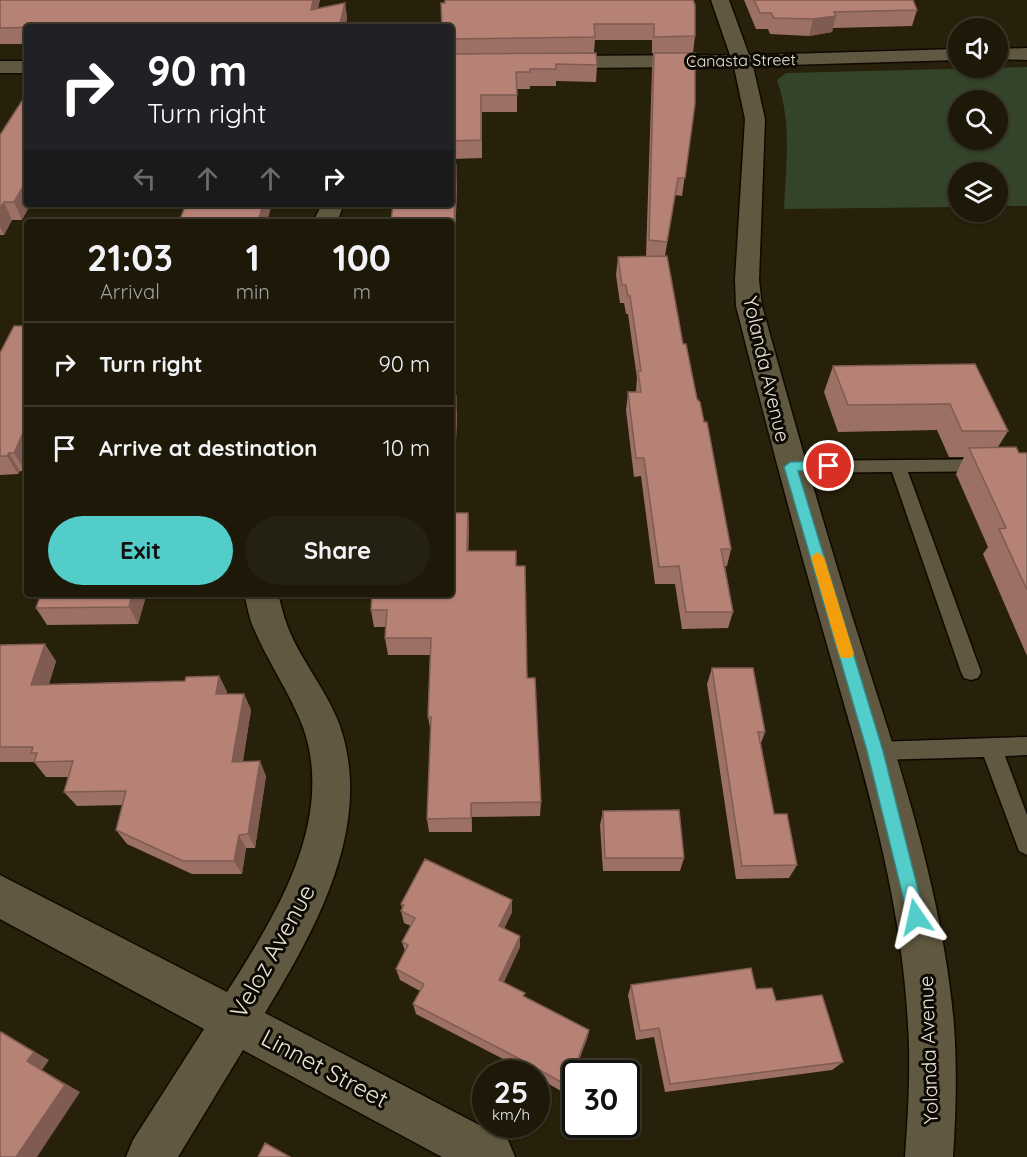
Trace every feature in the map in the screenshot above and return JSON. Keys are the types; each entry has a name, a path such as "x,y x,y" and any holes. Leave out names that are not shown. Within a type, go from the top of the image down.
{"street":[{"name":"Yolanda Avenue","path":"720,0 751,93 755,118 747,280 749,306 790,467 875,751 913,897 930,999 934,1116 929,1157"},
{"name":"Canasta Street","path":"534,62 741,61 948,54"},
{"path":"1008,54 1027,54"},
{"path":"1,68 24,67"},
{"name":"Veloz Avenue","path":"150,1157 275,956 313,878 327,832 331,773 321,726 270,627 262,597"},
{"name":"Linnet Street","path":"0,896 491,1157"}],"lane":[{"path":"790,467 1027,465"},
{"path":"898,466 971,672"},
{"path":"875,751 1027,746"},
{"path":"991,747 1027,844"}],"green space":[{"path":"1008,67 1027,67 1027,206 1008,206 1008,162 948,162 948,207 784,209 786,128 782,96 777,80 786,73 948,69 948,78 1008,78"}],"building":[{"path":"0,0 313,0 311,10 345,3 340,24 24,24 24,27 0,28"},
{"path":"445,0 693,0 695,36 654,37 654,24 594,24 595,37 454,39 454,24 442,24 441,3 445,3"},
{"path":"754,0 913,0 917,10 834,12 836,16 813,19 774,18 771,13 760,13"},
{"path":"596,53 597,65 556,64 556,69 530,69 530,72 516,72 517,95 481,95 481,140 454,141 454,54"},
{"path":"654,53 695,53 695,104 685,178 678,178 667,242 649,240"},
{"path":"24,98 24,184 14,202 4,202 0,209 0,135"},
{"path":"454,165 456,165 454,225 454,219 391,219 393,207 454,207"},
{"path":"185,207 262,207 259,219 180,219"},
{"path":"667,256 683,344 686,344 704,422 707,422 731,549 721,549 733,612 686,612 679,566 659,567 644,458 636,458 628,392 641,392 638,371 641,371 630,296 628,296 626,285 622,285 618,257"},
{"path":"14,326 24,326 24,431 14,453 9,453 7,456 0,456 0,353"},
{"path":"975,364 1008,431 962,431 950,404 848,405 833,366"},
{"path":"454,396 456,396 454,449"},
{"path":"1016,447 1019,453 1027,453 1027,590 999,529 1006,528 969,448"},
{"path":"454,513 468,513 467,551 516,551 516,566 525,566 527,678 535,678 541,802 471,803 471,818 427,819 431,638 385,638 387,610 371,610 372,597 454,597"},
{"path":"40,597 131,597 129,607 36,608"},
{"path":"45,644 31,685 185,681 186,677 219,676 216,694 244,694 232,762 260,761 248,834 239,835 234,861 183,861 116,830 126,791 64,792 73,761 34,762 37,753 31,753 33,747 0,747 0,645"},
{"path":"712,668 753,668 765,732 758,732 774,814 787,814 797,865 742,866"},
{"path":"679,810 684,858 605,858 603,811"},
{"path":"425,859 512,900 499,926 520,936 499,980 525,993 523,996 589,1030 578,1060 562,1060 562,1083 550,1076 550,1060 522,1060 413,1004 424,984 396,969 408,945 402,942 415,918 401,911 404,905 401,904"},
{"path":"751,968 756,989 772,988 776,1001 822,995 843,1062 670,1084 659,1028 640,1031 631,985"},
{"path":"1,1032 34,1052 27,1061 65,1085 16,1157 0,1157"},
{"path":"265,1143 290,1157 258,1157"}],"slow traffic":[{"path":"817,557 846,654"}],"route":[{"path":"829,466 790,467 875,751 913,897 916,917"}]}
